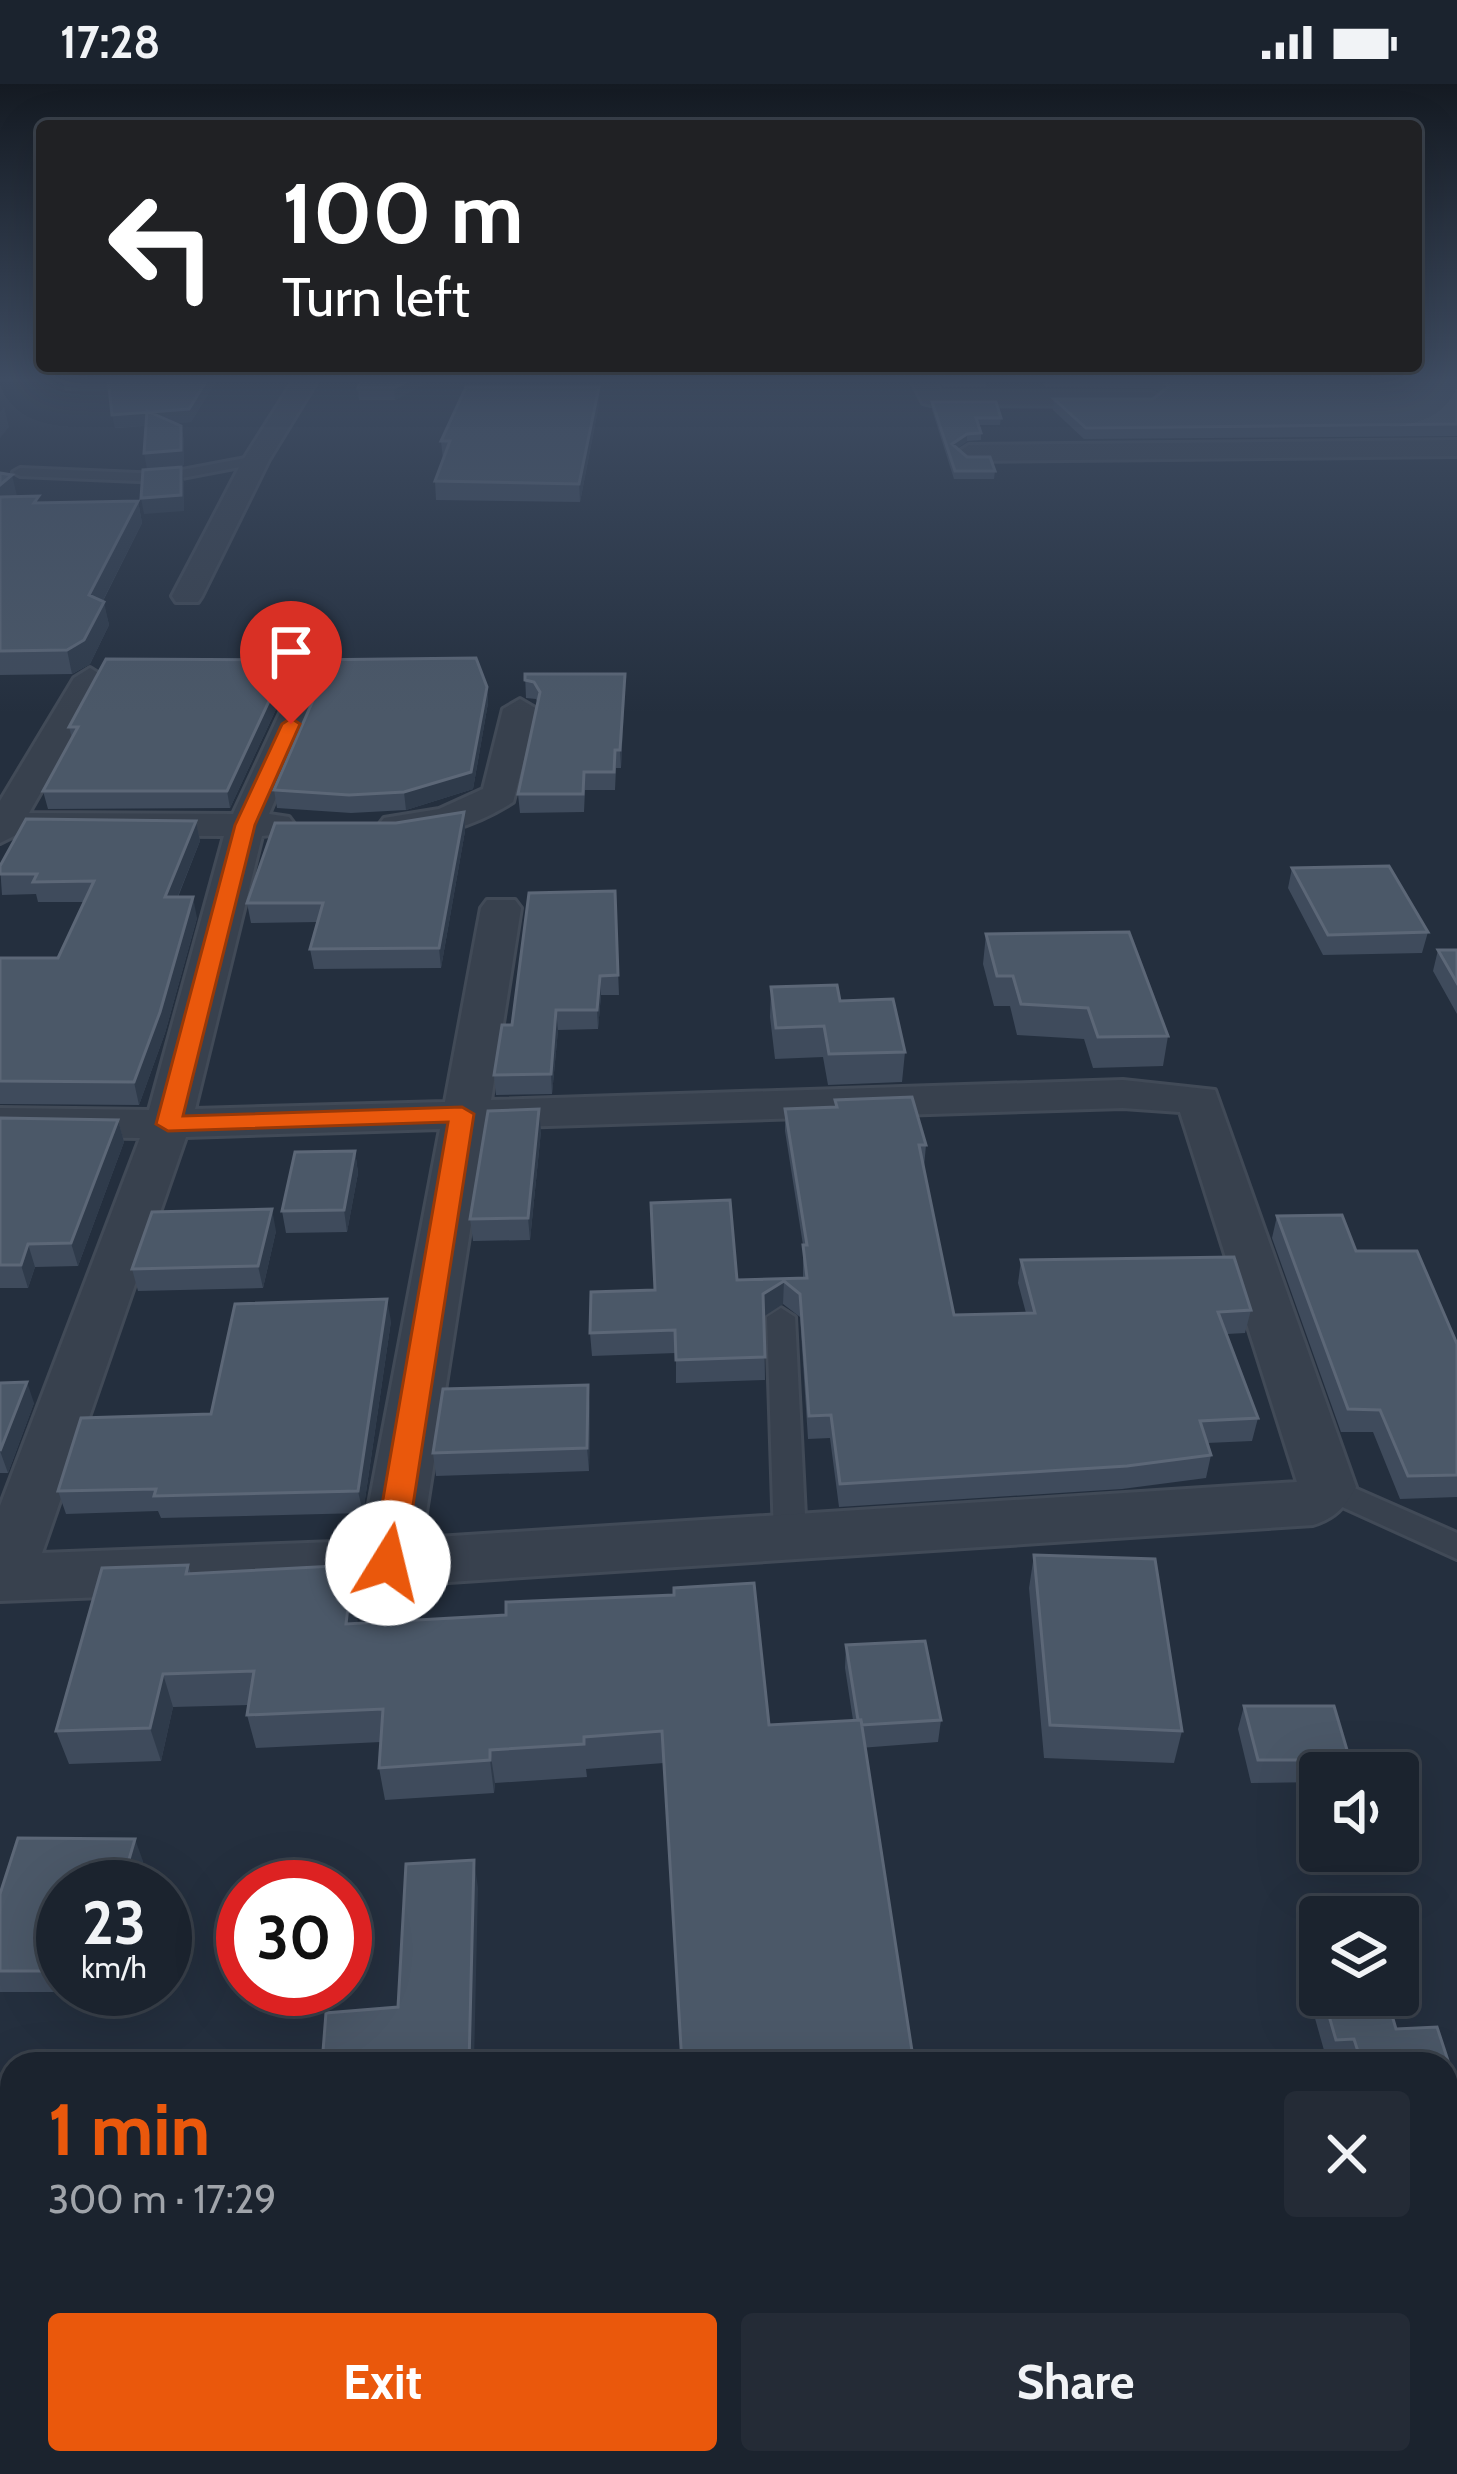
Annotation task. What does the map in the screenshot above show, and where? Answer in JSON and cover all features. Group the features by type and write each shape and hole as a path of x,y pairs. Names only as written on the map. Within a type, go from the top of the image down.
{"street":[{"path":"187,596 241,490"},
{"path":"2,828 91,678"},
{"path":"0,1122 168,1124 1123,1094 1199,1100 1327,1487 1313,1503 388,1563 2,1578 168,1124 245,825 306,690"},
{"path":"371,827 432,824 479,809 500,794 520,709"},
{"path":"2,828 308,826"},
{"path":"388,1563 501,908"}],"lane":[{"path":"782,1318 790,1536"},
{"path":"1327,1487 1457,1547"}],"building":[{"path":"142,490 181,490 181,495 141,498"},
{"path":"39,496 34,503 138,501 89,595 104,602 84,640 67,650 0,651 0,497"},
{"path":"476,658 487,687 471,772 404,792 349,795 274,790 324,675 306,660"},
{"path":"106,659 301,660 283,671 227,791 43,791 78,727 69,727"},
{"path":"525,674 625,674 614,772 584,772 583,794 518,794 540,692 534,682 525,680"},
{"path":"464,812 439,948 310,949 323,903 247,903 275,823 396,823"},
{"path":"26,819 196,821 165,897 193,897 134,1082 0,1081 0,958 58,958 94,881 33,882 37,874 0,874"},
{"path":"1389,866 1428,932 1328,935 1292,868"},
{"path":"615,891 618,975 600,976 597,1010 556,1010 551,1074 494,1075 502,1025 512,1025 529,893"},
{"path":"1129,932 1168,1036 1098,1037 1088,1008 1021,1004 1013,976 997,976 986,934"},
{"path":"1438,950 1457,950 1457,983"},
{"path":"837,985 840,1001 893,999 905,1052 829,1054 824,1026 776,1028 771,987"},
{"path":"912,1097 926,1145 919,1145 954,1315 1035,1313 1021,1260 1234,1257 1251,1310 1218,1312 1258,1418 1200,1421 1211,1455 1127,1466 840,1484 831,1415 809,1416 800,1294 784,1281 763,1294 765,1357 676,1360 675,1330 590,1333 591,1292 655,1290 651,1203 730,1200 737,1280 807,1278 803,1245 807,1245 785,1109 837,1107 835,1100"},
{"path":"539,1109 528,1218 470,1219 488,1111"},
{"path":"0,1118 118,1120 71,1243 28,1244 21,1265 0,1265"},
{"path":"355,1151 344,1210 282,1211 295,1152"},
{"path":"272,1209 258,1266 132,1269 152,1212"},
{"path":"1342,1215 1356,1251 1417,1251 1457,1344 1457,1475 1408,1476 1380,1410 1348,1409 1277,1216"},
{"path":"387,1299 358,1491 154,1496 156,1489 58,1491 81,1418 211,1414 235,1304"},
{"path":"27,1382 0,1451 0,1383"},
{"path":"588,1385 587,1448 433,1453 443,1389"},
{"path":"1034,1555 1155,1559 1182,1731 1050,1725"},
{"path":"188,1565 186,1574 353,1565 346,1624 506,1615 506,1602 674,1595 674,1588 754,1583 769,1725 861,1720 912,2052 681,2052 662,1731 584,1737 584,1744 490,1750 490,1760 379,1768 383,1709 247,1715 254,1671 163,1674 150,1728 56,1731 102,1568"},
{"path":"925,1641 941,1720 862,1725 846,1645"},
{"path":"1244,1706 1334,1706 1348,1752 1299,1752 1299,1760 1258,1760"},
{"path":"18,1838 135,1839 129,1860 36,1860 36,1971 0,1971 0,1894"},
{"path":"474,1860 469,2052 323,2052 326,2016 372,2016 372,2009 398,2007 406,1864"},
{"path":"1329,2016 1392,2016 1396,2029 1437,2027 1445,2052 1358,2052 1354,2039 1336,2040"}],"route":[{"path":"291,724 245,825 168,1124 462,1114 388,1563"}]}
